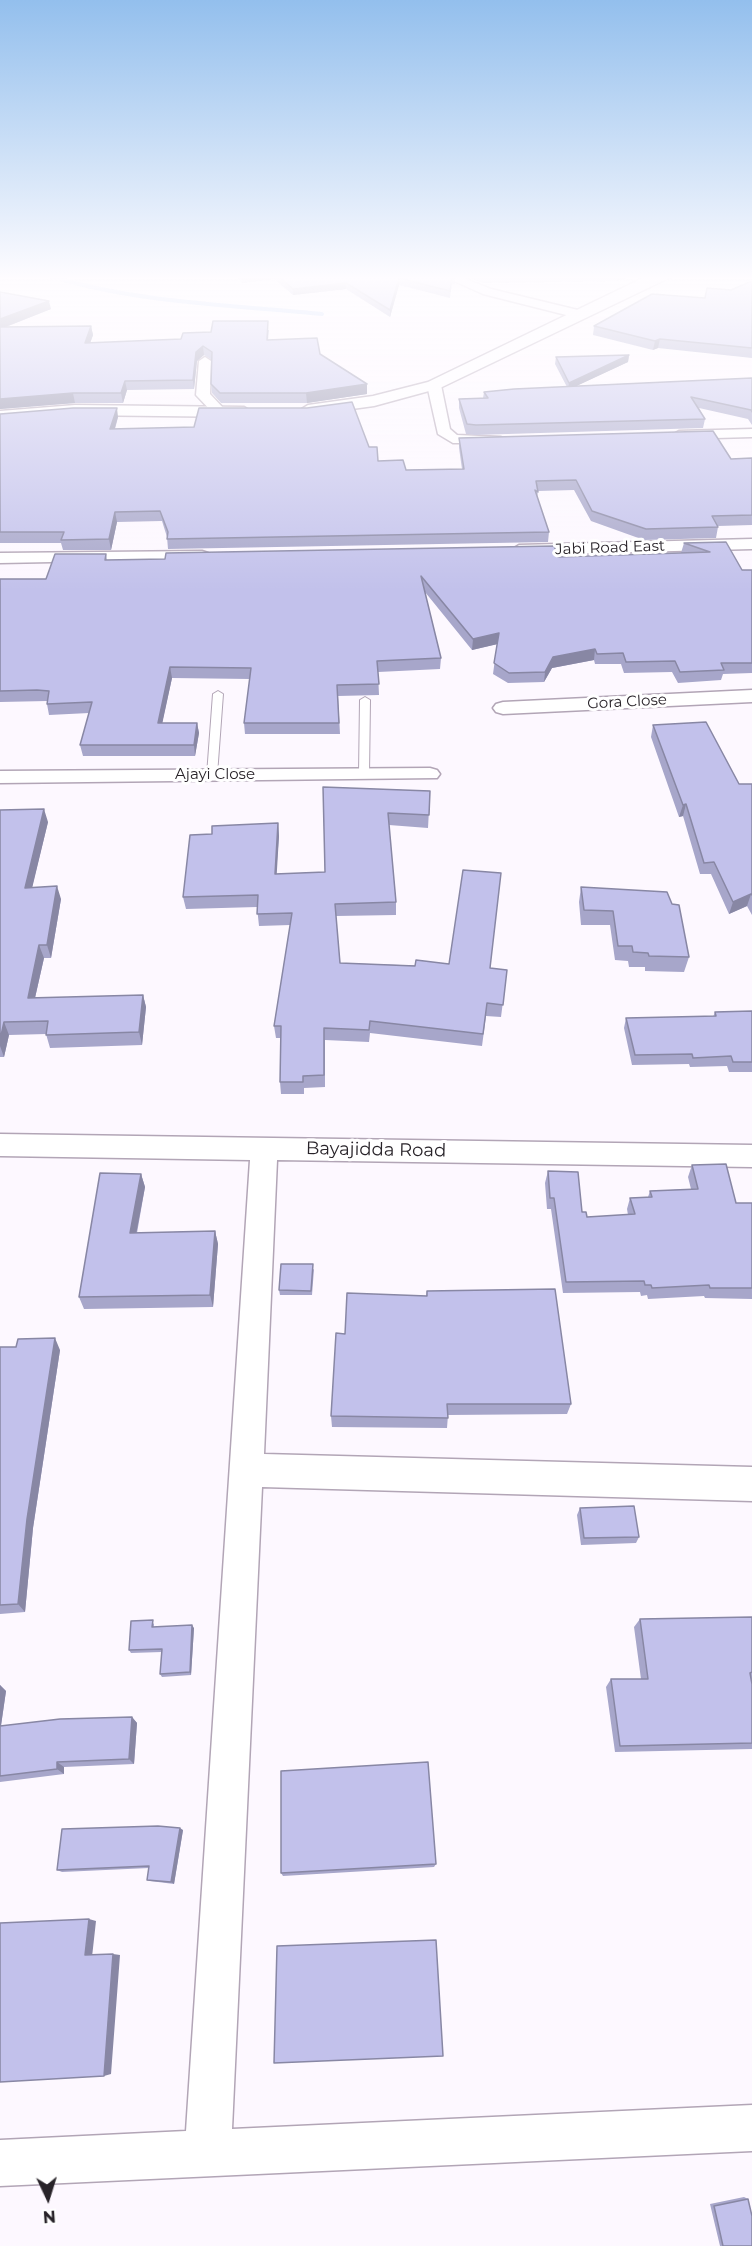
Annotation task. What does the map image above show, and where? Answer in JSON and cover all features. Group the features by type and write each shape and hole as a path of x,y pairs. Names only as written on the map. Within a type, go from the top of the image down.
{"street":[{"path":"204,381 203,395 219,411"},
{"path":"295,411 374,401 442,381"},
{"path":"434,385 443,431 453,439 510,440"},
{"path":"0,416 75,410 259,412"},
{"path":"660,436 752,433"},
{"name":"Jabi Road East","path":"501,551 752,544"},
{"path":"0,558 214,556"},
{"name":"Gora Close","path":"503,708 752,696"},
{"name":"Ajayi Close","path":"0,777 430,774"},
{"name":"Bayajidda Road","path":"0,1144 752,1156"},
{"path":"208,2154 264,1148"},
{"path":"246,1470 752,1484"},
{"path":"0,2163 752,2128"}],"lane":[{"path":"212,776 218,694"},
{"path":"364,774 365,700"}],"building":[{"path":"0,381 138,381 125,381 121,393 73,393 0,399"},
{"path":"211,381 362,381 367,384 306,393 220,393 211,384"},
{"path":"691,381 752,381 752,412 691,397 705,419 467,424 459,399 488,398 484,392"},
{"path":"352,402 369,447 377,447 378,461 403,460 406,470 464,469 459,438 713,431 731,459 752,458 752,515 712,516 718,527 646,529 592,511 576,480 536,481 538,492 535,490 549,532 167,539 168,532 160,511 115,512 109,539 61,540 64,532 0,532 0,414 73,408 117,408 110,429 194,427 199,408 307,408"},
{"path":"726,542 742,570 752,570 752,663 721,663 724,670 680,672 675,661 626,662 623,653 597,654 595,649 553,657 545,672 509,673 494,663 499,633 473,639 421,576 441,658 377,661 379,684 337,685 339,723 244,723 251,668 170,667 158,723 197,723 194,745 80,745 92,702 47,704 49,691 0,691 0,579 46,579 55,554 106,554 105,560 165,559 166,553 554,546 558,557 710,552 684,543"},
{"path":"706,722 739,784 752,784 752,895 733,902 714,862 704,863 686,804 683,805 653,725"},
{"path":"323,787 430,791 429,815 388,813 396,902 335,904 340,963 415,966 416,960 449,964 463,870 501,873 490,968 507,970 503,1005 487,1003 483,1034 370,1021 369,1030 324,1028 324,1075 303,1076 303,1082 280,1082 281,1026 274,1026 292,913 257,914 258,895 183,897 190,835 212,834 212,826 278,823 275,874 325,872"},
{"path":"44,809 25,888 57,886 47,945 39,945 28,998 143,995 139,1032 46,1035 48,1021 4,1022 0,1040 0,810"},
{"path":"581,887 667,892 672,904 679,905 689,957 649,956 648,953 633,952 632,946 618,946 613,911 584,910"},
{"path":"752,1011 752,1062 733,1062 731,1056 693,1058 692,1054 635,1055 626,1018 716,1016 715,1012"},
{"path":"726,1164 736,1203 752,1203 752,1288 710,1288 709,1285 652,1288 651,1285 645,1285 644,1281 566,1282 554,1198 550,1198 548,1171 578,1172 582,1212 586,1212 587,1217 635,1214 630,1198 652,1197 650,1191 698,1189 692,1165"},
{"path":"100,1173 141,1174 130,1233 215,1231 210,1295 79,1297"},
{"path":"281,1264 313,1264 311,1291 279,1290"},
{"path":"555,1289 571,1404 447,1404 448,1418 331,1416 336,1333 345,1334 347,1293 427,1296 427,1291"},
{"path":"55,1338 27,1519 18,1604 0,1605 0,1347 16,1347 18,1339"},
{"path":"634,1506 639,1537 584,1538 580,1508"},
{"path":"752,1617 752,1672 750,1673 752,1743 620,1746 611,1679 648,1679 640,1619"},
{"path":"153,1620 152,1627 192,1625 190,1672 160,1674 162,1649 129,1650 131,1621"},
{"path":"132,1717 129,1759 57,1762 57,1769 0,1776 0,1726 60,1719"},
{"path":"428,1762 436,1864 281,1873 281,1771"},
{"path":"158,1826 180,1828 171,1882 147,1880 149,1866 57,1870 62,1829"},
{"path":"89,1919 85,1955 113,1954 104,2076 0,2082 0,1923"},
{"path":"436,1940 443,2056 274,2063 277,1946"},
{"path":"748,2199 752,2216 752,2246 723,2246 714,2206"}]}
